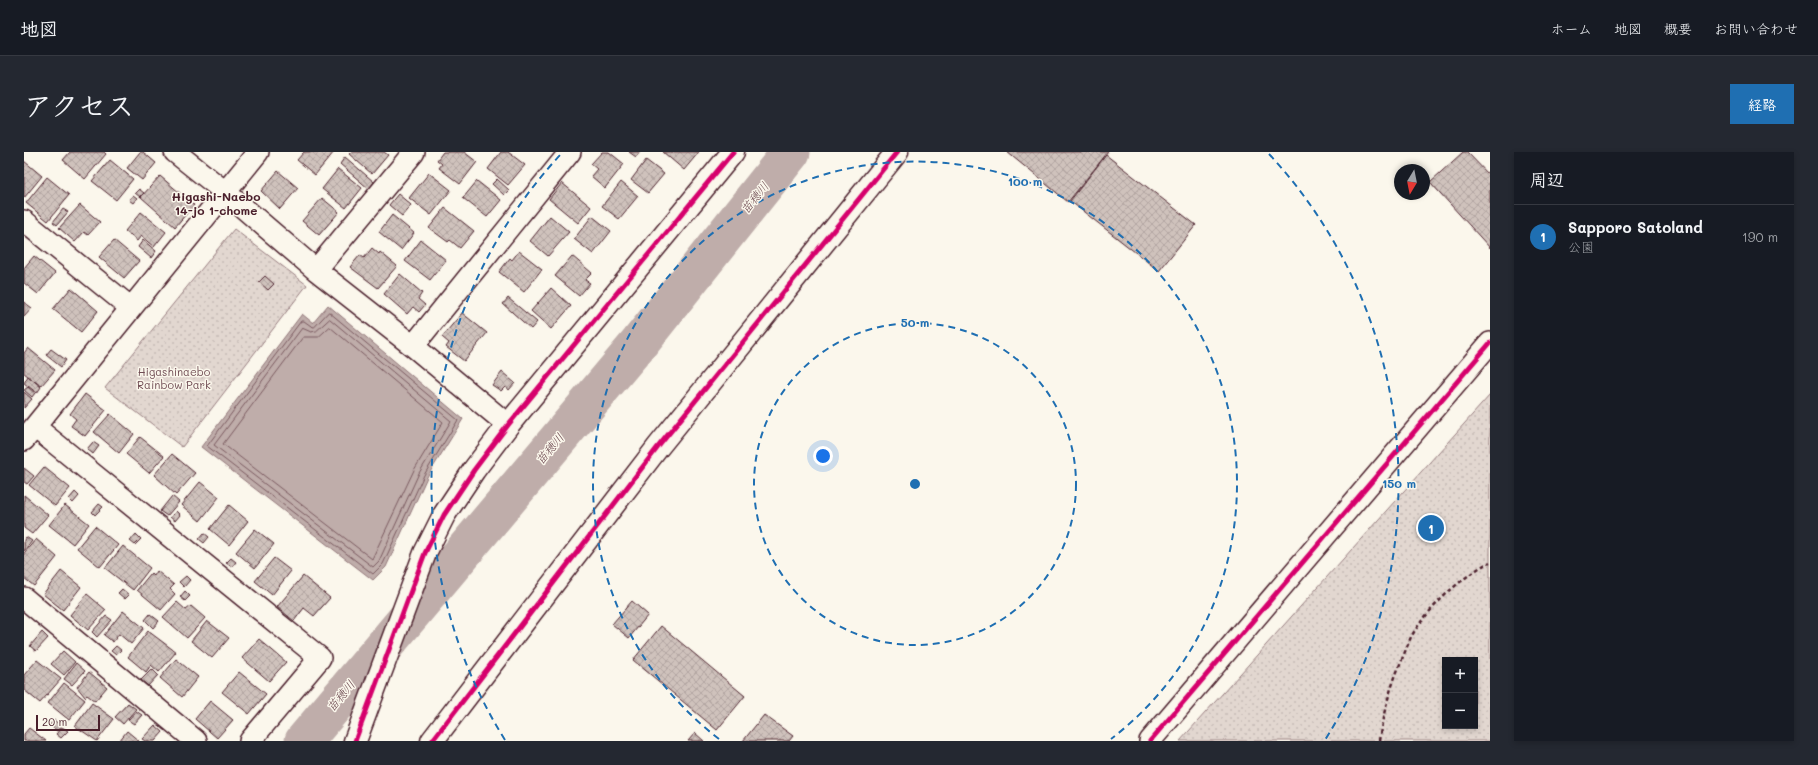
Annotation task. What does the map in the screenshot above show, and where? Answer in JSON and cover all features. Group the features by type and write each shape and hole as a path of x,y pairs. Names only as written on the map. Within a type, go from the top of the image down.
{"street":[{"path":"175,152 225,192 316,270 413,346 508,425"},
{"path":"250,741 320,658 29,433 258,152"},
{"path":"316,270 414,152"},
{"path":"413,346 570,152"},
{"path":"355,741 425,553 444,515 474,470 508,425 732,152"},
{"path":"432,741 658,447 897,152"},
{"path":"26,226 131,308"},
{"path":"1150,741 1490,343"},
{"path":"24,598 196,741"}],"path":[{"path":"1379,741 1383,715 1391,686 1412,636 1439,600 1476,569 1490,562"}],"green space":[{"name":"Higashinaebo Rainbow Park","path":"234,229 307,285 182,447 105,388"},
{"path":"1490,395 1490,741 1180,741"}],"water":[{"path":"328,305 463,419 427,477 386,567 373,580 201,447 302,314 313,323"}],"building":[{"path":"70,152 104,152 106,154 85,179 63,160"},
{"path":"140,152 143,152 156,163 142,180 127,168"},
{"path":"304,152 334,152 315,175 297,160"},
{"path":"351,152 384,152 388,155 372,174 349,154"},
{"path":"443,152 464,152 477,162 460,184 439,168 442,164 437,160"},
{"path":"501,152 508,152 525,165 508,185 488,169"},
{"path":"602,152 609,152 624,164 605,188 591,176 597,169 591,164"},
{"path":"629,152 640,152 636,157"},
{"path":"663,152 699,152 684,170"},
{"path":"1007,152 1108,152 1068,202"},
{"path":"1463,152 1467,152 1490,176 1490,248 1430,182"},
{"path":"1106,155 1196,225 1159,271 1070,201"},
{"path":"345,157 374,182 369,189 340,164"},
{"path":"110,160 133,179 116,200 92,181"},
{"path":"646,160 664,174 648,193 631,180"},
{"path":"24,161 42,176 24,198"},
{"path":"338,169 362,188 346,208 322,189"},
{"path":"278,171 298,188 280,209 261,191"},
{"path":"429,173 451,190 431,215 409,198"},
{"path":"160,176 194,205 175,227 141,197"},
{"path":"47,177 69,195 48,221 26,203"},
{"path":"497,179 509,190 504,195 492,184"},
{"path":"477,181 501,200 487,217 463,198"},
{"path":"621,182 638,196 619,219 602,206"},
{"path":"562,183 591,207 578,223 549,199"},
{"path":"139,189 144,193 140,197 135,193"},
{"path":"398,194 411,205 402,216 389,205"},
{"path":"133,195 137,198 133,203 129,200"},
{"path":"322,198 339,212 319,235 302,221"},
{"path":"80,205 100,222 88,235 84,232 75,242 59,228"},
{"path":"445,208 474,231 460,248 450,240 448,242 429,228"},
{"path":"63,209 68,212 57,225 53,222"},
{"path":"141,212 166,232 154,247 141,236 137,241 125,231"},
{"path":"392,215 414,233 401,250 379,232"},
{"path":"550,216 569,232 548,256 530,241"},
{"path":"592,216 611,231 593,254 574,239"},
{"path":"114,240 139,261 124,278 99,257"},
{"path":"143,240 156,251 151,258 138,247"},
{"path":"421,240 446,260 430,280 405,261"},
{"path":"372,248 379,254 380,252 397,266 378,288 350,267 360,255 364,258"},
{"path":"519,251 542,269 524,292 499,272 510,258 512,260"},
{"path":"34,256 55,273 38,294 24,283 24,268"},
{"path":"572,256 592,273 585,280 590,283 579,296 555,276"},
{"path":"400,274 422,293 418,299 425,305 419,312 413,307 407,314 384,294"},
{"path":"265,276 274,284 268,290 259,282"},
{"path":"71,288 98,311 81,332 53,309"},
{"path":"551,288 571,306 551,329 531,311"},
{"path":"508,298 537,322 531,329 503,304"},
{"path":"24,302 32,308 24,317"},
{"path":"462,313 487,333 464,361 446,347 449,343 442,337"},
{"path":"28,348 55,370 41,386 24,373 24,353"},
{"path":"51,349 66,360 61,367 46,355"},
{"path":"502,372 515,383 509,390 505,387 501,391 492,385"},
{"path":"28,376 41,387 37,393 24,383"},
{"path":"28,387 35,393 32,397 24,390"},
{"path":"24,392 32,399 24,408"},
{"path":"85,394 106,410 85,436 71,426 76,419 70,414"},
{"path":"110,414 134,434 119,453 94,432"},
{"path":"140,437 164,456 149,473 126,454"},
{"path":"93,442 99,446 93,454 87,449"},
{"path":"172,454 195,473 176,495 154,475"},
{"path":"44,467 70,488 55,506 29,485"},
{"path":"24,468 34,476 27,484 24,482"},
{"path":"200,482 219,497 200,521 181,505"},
{"path":"75,492 79,496 73,503 69,499"},
{"path":"24,495 48,515 32,534 24,528"},
{"path":"172,496 179,502 167,516 160,511"},
{"path":"99,504 103,507 95,515 92,512"},
{"path":"65,505 89,524 73,544 49,525"},
{"path":"229,505 248,521 229,545 210,529"},
{"path":"176,511 180,515 175,521 170,517"},
{"path":"95,526 118,545 100,567 77,548"},
{"path":"255,529 274,544 255,568 236,552"},
{"path":"204,533 209,537 204,543 199,539"},
{"path":"136,534 141,539 135,545 130,541"},
{"path":"26,537 32,541 24,551 24,540"},
{"path":"36,539 57,557 34,586 24,578 24,553"},
{"path":"123,546 150,568 133,590 105,568"},
{"path":"231,558 236,562 232,567 226,563"},
{"path":"274,558 291,571 272,595 255,581"},
{"path":"61,571 81,587 63,610 43,594"},
{"path":"157,571 174,585 170,589 175,594 161,610 137,590 151,573 154,576"},
{"path":"186,576 190,580 184,587 179,582"},
{"path":"303,576 330,598 314,616 304,608 294,621 277,607"},
{"path":"122,589 129,595 125,599 118,593"},
{"path":"185,591 190,596 185,601 180,597"},
{"path":"87,594 106,610 88,630 70,615"},
{"path":"632,601 648,615 629,638 612,624"},
{"path":"177,602 186,610 191,606 205,618 187,638 163,617"},
{"path":"123,611 144,628 131,644 119,634 113,642 104,635"},
{"path":"150,614 159,621 153,628 145,620"},
{"path":"106,616 112,620 97,637 92,632"},
{"path":"207,621 229,638 212,658 191,641"},
{"path":"661,626 745,696 717,730 633,660"},
{"path":"148,631 176,652 159,672 151,665 146,672 128,657"},
{"path":"42,632 48,638 36,651 30,646"},
{"path":"259,639 286,662 269,681 242,658"},
{"path":"116,646 121,650 116,655 111,651"},
{"path":"63,651 75,662 64,675 51,664"},
{"path":"176,659 198,677 182,697 160,678"},
{"path":"37,660 61,679 40,703 24,690 24,675"},
{"path":"76,663 85,671 72,685 64,679"},
{"path":"152,669 158,675 148,686 141,680"},
{"path":"89,672 107,687 95,701 87,695 85,697 77,687"},
{"path":"239,672 266,694 249,714 222,692"},
{"path":"64,683 85,700 69,720 48,703"},
{"path":"210,701 233,720 217,738 195,719"},
{"path":"92,703 114,719 97,741 75,726"},
{"path":"128,703 136,709 123,724 115,717"},
{"path":"136,711 142,715 134,724 128,720"},
{"path":"764,715 793,736 789,741 743,741"},
{"path":"54,720 61,726 57,731 50,725"},
{"path":"155,725 163,732 155,741 145,741 142,739"},
{"path":"62,727 68,731 61,738 56,734"},
{"path":"29,728 46,741 24,741 24,734"},
{"path":"127,731 139,741 119,741"},
{"path":"695,733 704,741 688,741"}],"waterway":[{"name":"苗穂川","path":"304,741 640,342 791,152"}],"cycle path":[{"path":"355,741 425,553 444,515 474,470 508,425 733,152"},
{"path":"432,741 658,447 897,152"},
{"path":"1150,741 1490,343"}],"place":[{"name":"Sapporo Satoland","path":"1431,528"}],"district":[{"name":"Higashi-Naebo 14-jo 1-chome","path":"216,204"}]}
